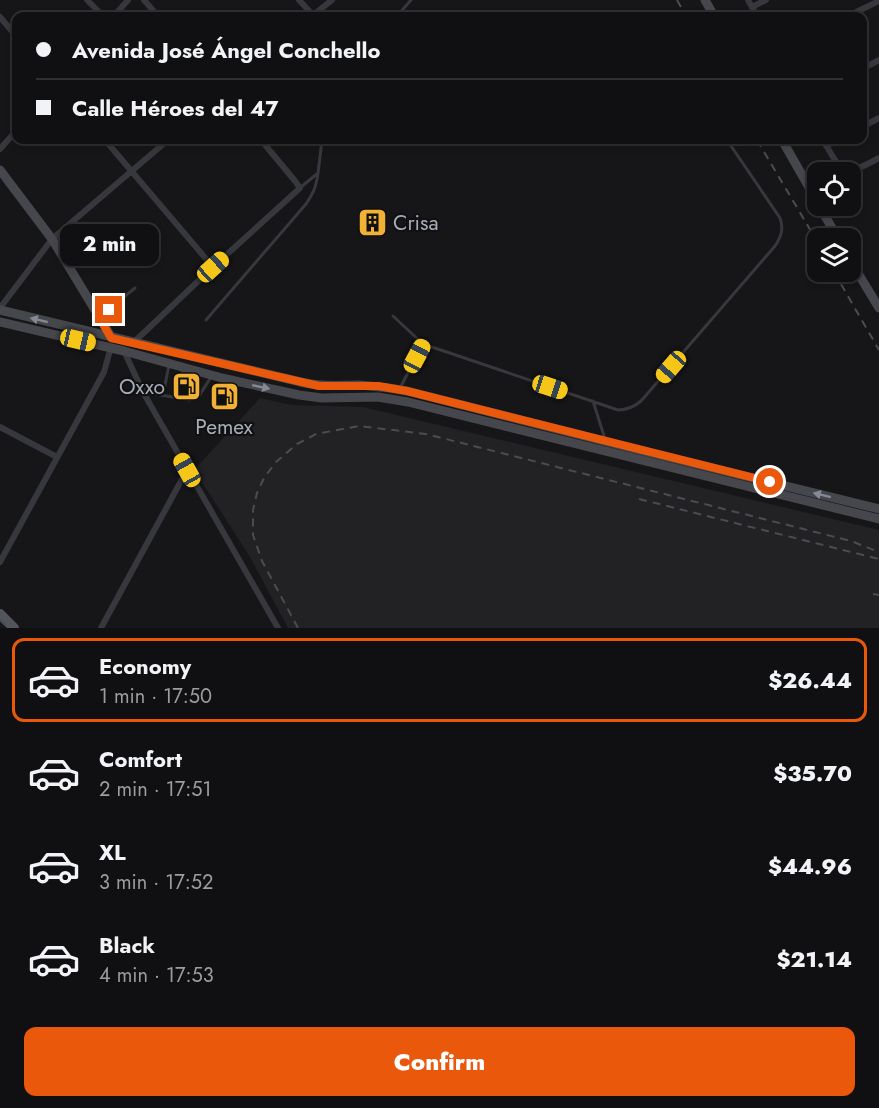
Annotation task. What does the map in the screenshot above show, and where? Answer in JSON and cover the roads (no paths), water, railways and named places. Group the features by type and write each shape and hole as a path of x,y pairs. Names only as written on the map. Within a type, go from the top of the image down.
{"main road":[{"path":"784,144 807,184"},
{"path":"0,170 52,239 111,338 124,351"},
{"path":"861,278 879,308"},
{"path":"0,309 111,338 319,386 356,385 399,389 879,509"},
{"path":"0,322 308,397 378,397 397,400 879,519"},
{"path":"0,614 14,628"}],"street":[{"path":"87,0 99,12"},
{"path":"118,12 128,0"},
{"path":"144,0 154,12"},
{"path":"299,0 310,12"},
{"path":"318,12 332,0"},
{"path":"748,0 755,12"},
{"path":"752,7 766,0"},
{"path":"856,12 879,1"},
{"path":"0,17 12,31"},
{"path":"0,149 12,136"},
{"path":"108,144 213,267"},
{"path":"0,309 52,239 163,144"},
{"path":"264,144 300,188 124,351 143,392 278,628"},
{"path":"826,144 838,165 844,170 858,170 879,158"},
{"path":"0,562 104,372 111,348 111,338"},
{"path":"0,427 57,458"},
{"path":"101,628 187,470"}],"lane":[{"path":"400,12 411,0"},
{"path":"206,320 314,192 322,144"},
{"path":"393,316 423,345 618,410 634,407 778,241 782,233 780,218 730,144"},
{"path":"300,188 318,173"},
{"path":"99,317 135,288"},
{"path":"399,389 423,345"},
{"path":"162,395 169,363"},
{"path":"182,367 184,382"},
{"path":"143,392 190,400 199,396 212,375"},
{"path":"185,392 185,399"},
{"path":"592,401 605,441"}],"railway":[{"path":"677,0 684,12"},
{"path":"759,144 809,228"},
{"path":"840,282 879,350"},
{"path":"298,628 262,561 253,535 253,510 257,493 264,478 276,462 297,444 316,434 359,426 426,434 851,541 879,552"},
{"path":"639,499 879,559"},
{"path":"873,594 879,595"},
{"path":"0,620 8,628"}],"place":[{"name":"Crisa","path":"372,223"},
{"name":"Oxxo","path":"186,387"},
{"name":"Pemex","path":"224,396"}]}
